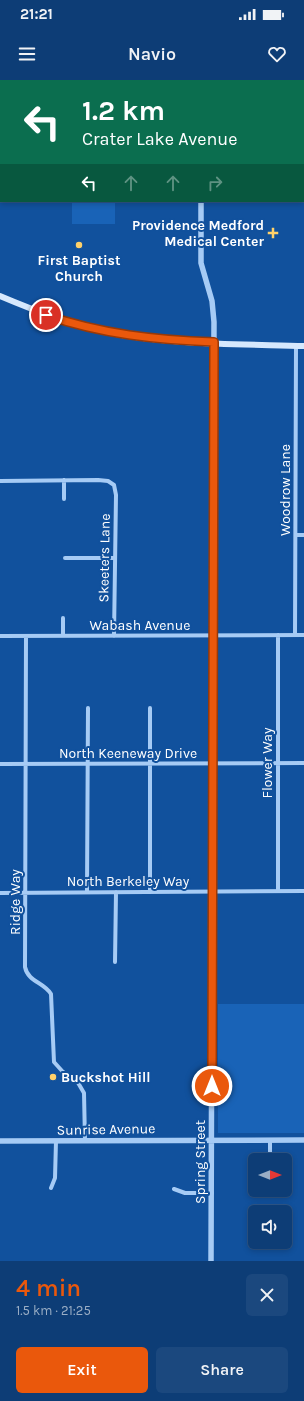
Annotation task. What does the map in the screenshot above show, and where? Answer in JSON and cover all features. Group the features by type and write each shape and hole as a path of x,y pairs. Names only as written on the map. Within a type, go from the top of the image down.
{"main road":[{"path":"0,296 46,315 100,330 151,339 304,346"}],"street":[{"name":"Spring Street","path":"201,202 201,263 213,308 214,342 211,892 211,1261"},
{"name":"Woodrow Lane","path":"295,635 296,346"},
{"path":"0,480 64,480 64,499"},
{"name":"Skeeters Lane","path":"64,480 98,480 111,482 116,495 114,636"},
{"path":"296,535 304,535"},
{"path":"65,558 115,558"},
{"path":"63,618 63,636"},
{"name":"Flower Way","path":"278,635 278,891"},
{"name":"Wabash Avenue","path":"0,636 304,635"},
{"name":"Ridge Way","path":"26,636 26,972 32,979 47,988 51,994 54,1062 59,1069 77,1081 84,1093 85,1141"},
{"path":"87,892 88,708"},
{"path":"150,708 150,892"},
{"name":"North Keeneway Drive","path":"0,764 304,763"},
{"name":"North Berkeley Way","path":"0,893 304,891"},
{"path":"116,892 116,962"},
{"path":"270,1140 270,1153"},
{"name":"Sunrise Avenue","path":"0,1141 304,1140"},
{"path":"51,1188 55,1178 56,1142"},
{"path":"174,1189 185,1193 212,1193"}],"shaded area":[{"path":"72,202 115,202 115,224 72,224"},
{"path":"218,1004 304,1004 304,1133 218,1133"}],"place":[{"name":"Providence Medford Medical Center","path":"273,233"},
{"name":"First Baptist Church","path":"79,245"},
{"name":"Buckshot Hill","path":"53,1077"}],"route":[{"path":"46,315 88,328 139,338 214,342 211,938 212,1086"}]}
